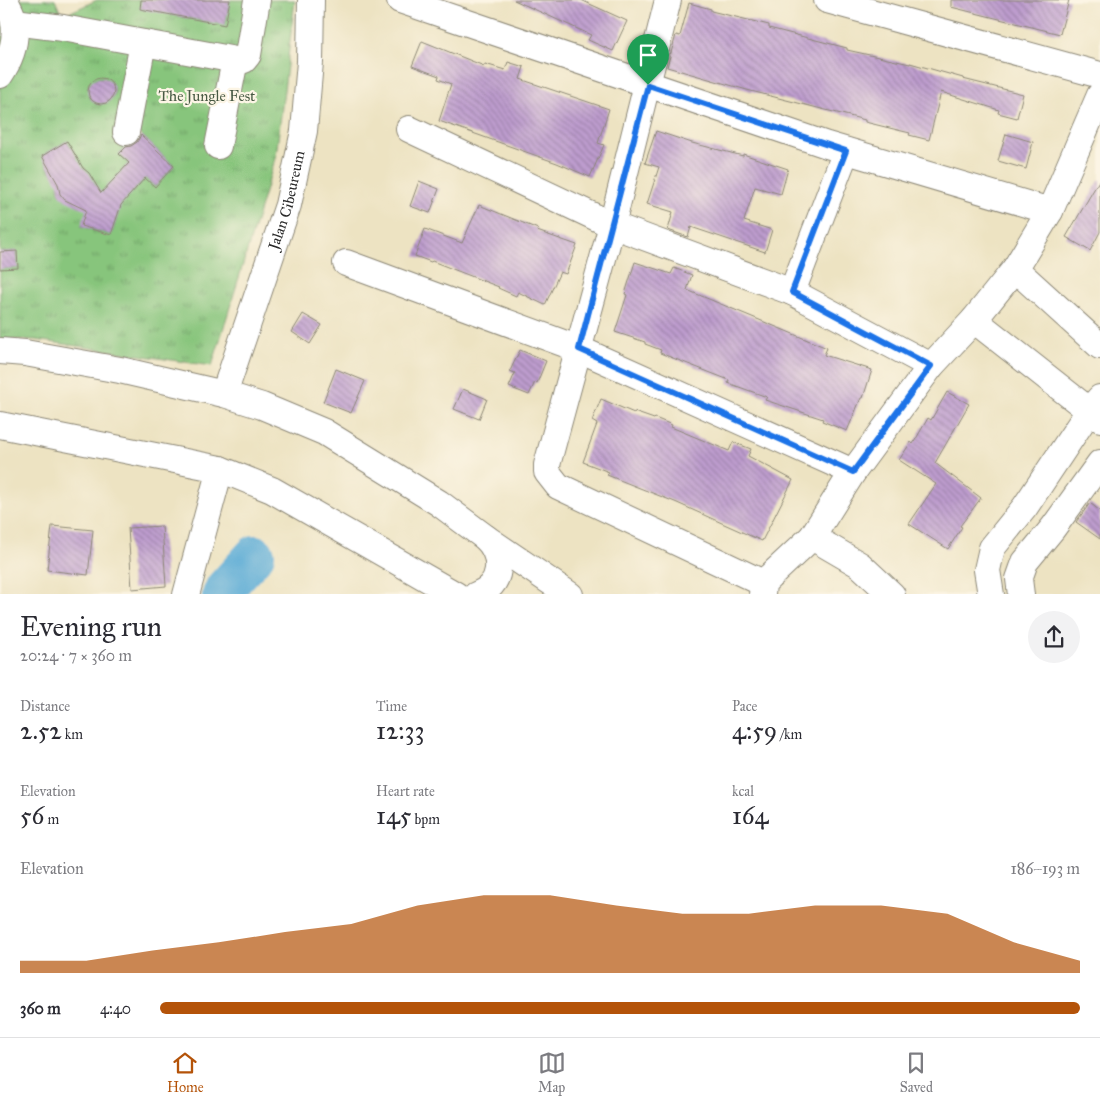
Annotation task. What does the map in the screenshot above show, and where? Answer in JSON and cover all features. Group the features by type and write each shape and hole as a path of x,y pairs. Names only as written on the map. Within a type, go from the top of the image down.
{"street":[{"path":"0,75 13,52 10,11 63,28 235,60 244,60 248,55 257,0"},
{"name":"Jalan Cibeureum","path":"224,394 288,204 304,131 310,62 311,0"},
{"path":"400,0 846,151 1050,212"},
{"path":"668,0 612,225 547,465 548,472 558,486 763,589 812,537 853,472 931,366 974,320 1015,269 1050,212 1100,94"},
{"path":"827,0 1100,76"},
{"path":"126,132 143,43"},
{"path":"218,146 235,60"},
{"path":"409,129 612,225 792,292 931,366"},
{"path":"792,292 846,151"},
{"path":"346,263 579,349 853,472"},
{"path":"1015,269 1100,346"},
{"path":"974,320 1096,409 1025,507 992,548 987,570 991,594"},
{"path":"0,351 25,353 120,370 224,394 262,406 324,432 439,503 486,538 570,594"},
{"path":"0,425 220,469 272,490 456,594"},
{"path":"1022,594 1019,579 1025,562 1053,528 1100,463"},
{"path":"186,594 220,469"},
{"path":"812,537 860,565 892,594"},
{"path":"484,588 498,570 498,556 493,545 486,538"},
{"path":"484,588 531,574 544,576"}],"green space":[{"name":"The Jungle Fest","path":"0,0 55,0 62,16 97,0 174,0 171,15 225,25 230,0 295,0 276,156 212,366 36,340 0,339 0,269 18,268 17,251 0,252","holes":["103,77 109,80 115,90 108,102 97,103 89,97 88,86 96,79","139,133 174,166 155,187 145,178 132,193 116,177 129,163 119,154","67,141 77,157 51,172 42,156","84,168 91,176 94,187 60,194 58,187 59,179","101,202 120,208 111,235 81,226"]}],"building":[{"path":"141,0 230,0 225,25 140,9"},
{"path":"514,0 581,0 627,21 613,51 588,40 591,35"},
{"path":"951,0 1069,0 1060,34 951,7"},
{"path":"689,3 711,9 711,11 769,25 769,28 847,48 847,50 910,63 1023,94 1017,118 998,113 999,110 941,92 929,140 909,135 910,133 865,122 865,120 747,90 667,67 676,35 680,36"},
{"path":"422,41 484,66 485,64 505,70 508,62 524,67 520,79 609,109 598,143 604,145 590,177 557,163 439,121 451,84 438,79 439,76 412,66"},
{"path":"101,78 110,82 114,91 110,100 101,104 92,100 88,91 92,82"},
{"path":"656,131 692,143 743,156 743,154 788,169 781,194 755,187 744,221 772,230 765,252 691,227 688,237 668,230 673,212 647,204 659,167 645,163"},
{"path":"1006,134 1033,142 1026,169 998,161"},
{"path":"141,135 174,166 155,187 145,178 121,205 111,235 81,226 86,210 65,200 60,194 58,184 42,156 67,141 101,193 129,163 119,154 126,147 137,142"},
{"path":"1100,179 1100,232 1090,251 1066,237"},
{"path":"419,181 439,189 430,213 410,206"},
{"path":"479,205 538,229 537,231 577,245 566,274 560,272 545,305 518,292 516,296 499,287 415,256 425,229 462,243"},
{"path":"17,251 18,268 0,269 0,252"},
{"path":"635,262 671,274 674,268 692,275 687,290 827,348 824,355 872,370 863,398 861,398 847,431 822,421 823,419 765,400 767,397 728,383 729,380 660,353 661,350 645,344 645,342 615,332"},
{"path":"303,314 322,325 310,344 292,332"},
{"path":"520,350 546,361 537,383 535,382 529,395 509,387 515,373 510,371"},
{"path":"336,369 365,381 351,413 323,402"},
{"path":"463,389 487,399 479,419 454,409"},
{"path":"947,392 969,404 935,463 981,498 960,526 962,527 948,549 909,524 936,484 899,460 911,442 913,444 928,418 931,420"},
{"path":"601,399 634,413 655,418 672,425 671,427 729,451 733,442 751,449 748,456 793,480 762,541 675,502 607,475 609,472 583,462 597,424 592,421"},
{"path":"1090,503 1100,511 1100,539 1076,522"},
{"path":"52,526 93,530 88,575 47,570"},
{"path":"162,526 166,586 132,589 128,528"}],"waterway":[{"path":"222,594 225,588 255,555"}],"route":[{"path":"648,85 846,151 792,292 931,366 853,472 579,349 648,85"}]}
